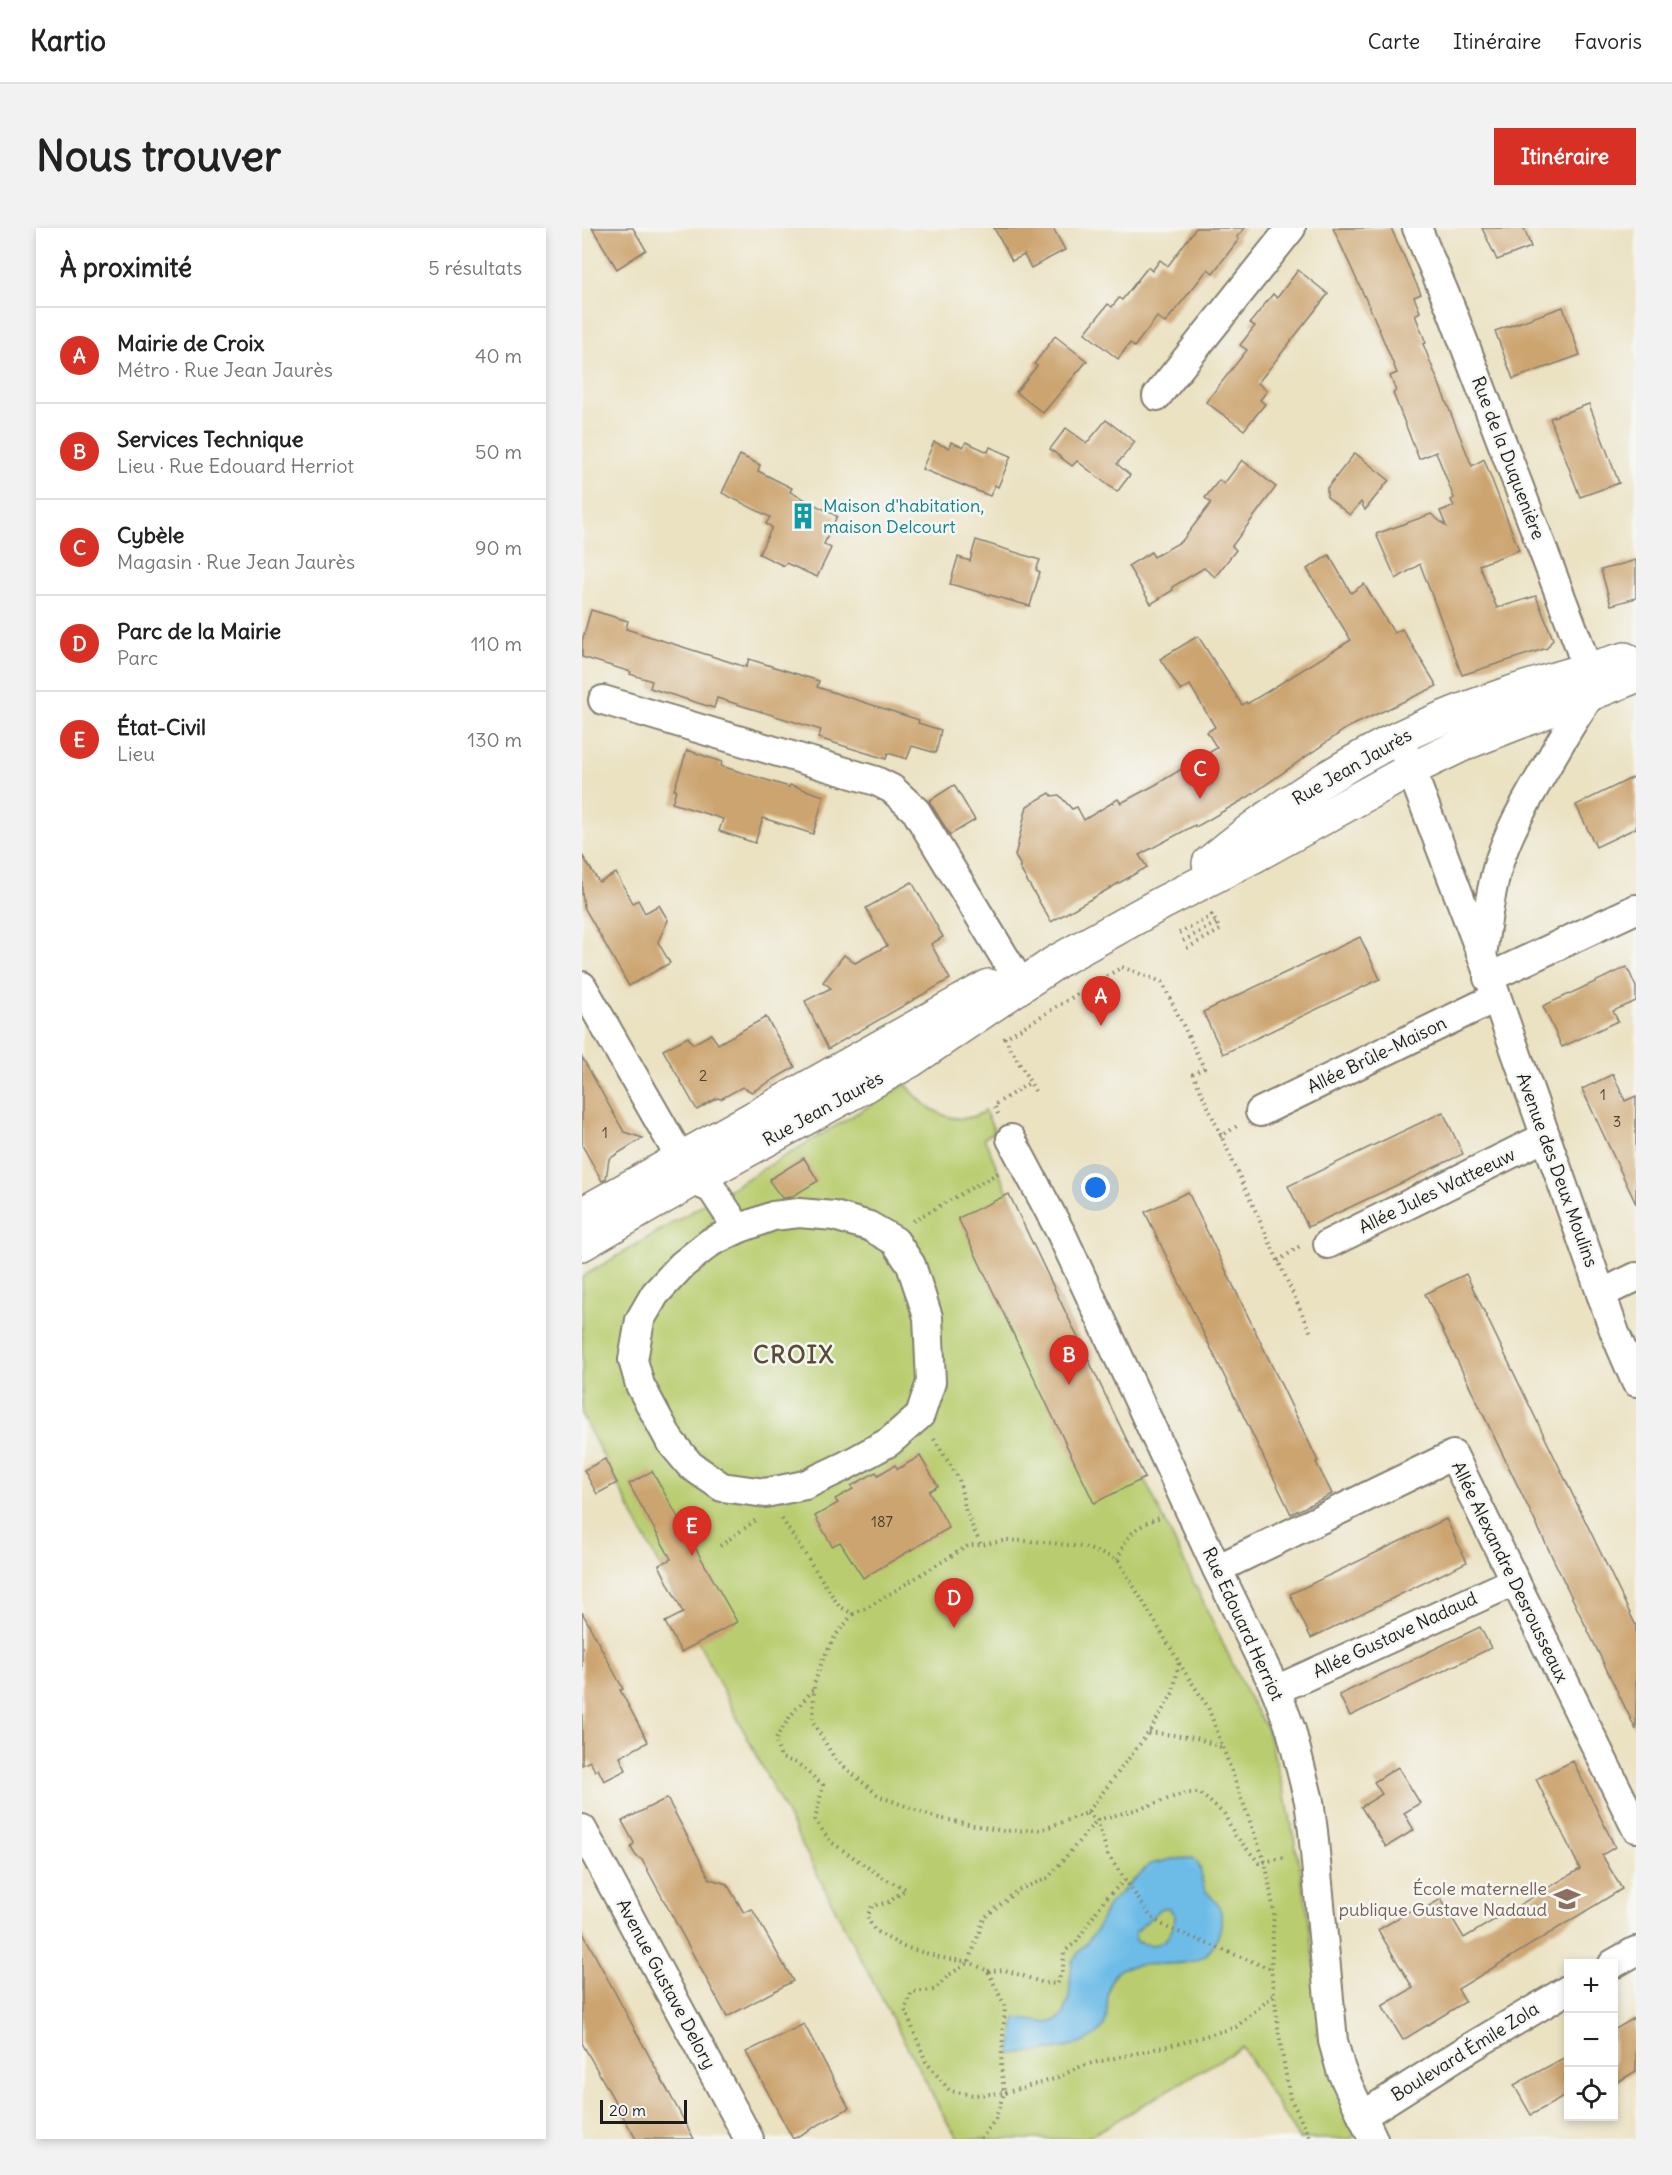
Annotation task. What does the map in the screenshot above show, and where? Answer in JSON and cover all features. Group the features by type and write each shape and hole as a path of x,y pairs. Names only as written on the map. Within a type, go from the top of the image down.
{"main road":[{"name":"Rue Jean Jaurès","path":"583,1232 978,992 1019,981 1410,770 1504,727 1636,656"},
{"name":"Rue Jean Jaurès","path":"1162,903 1268,817 1330,777 1399,738 1485,702 1591,680 1636,676"}],"street":[{"path":"1157,396 1292,228"},
{"name":"Rue de la Duquenière","path":"1417,228 1460,331 1591,680"},
{"name":"Avenue des Deux Moulins","path":"1488,977 1491,893 1505,845 1516,820 1580,710 1591,680"},
{"path":"603,700 876,782 892,789 916,811 1019,981"},
{"name":"Avenue des Deux Moulins","path":"1399,738 1488,977 1601,1293 1636,1382"},
{"name":"Allée Brûle-Maison","path":"1260,1112 1488,977 1636,909"},
{"path":"582,986 687,1169 712,1189 738,1229"},
{"name":"Allée Jules Watteeuw","path":"1329,1244 1545,1137"},
{"name":"Rue Edouard Herriot","path":"1011,1139 1062,1235 1189,1506 1216,1569 1276,1690 1291,1730 1308,1801 1315,1852 1333,2041 1341,2070 1368,2127"},
{"path":"799,1213 834,1216 869,1226 895,1241 911,1265 928,1317 931,1382 920,1415 889,1442 845,1466 805,1485 765,1493 722,1487 690,1465 670,1441 640,1385 633,1360 640,1320 655,1294 682,1265 711,1242 738,1229 773,1216 799,1213"},
{"path":"1601,1293 1636,1277"},
{"name":"Allée Alexandre Desrousseaux","path":"1216,1569 1453,1455 1636,1828"},
{"name":"Allée Gustave Nadaud","path":"1276,1690 1515,1581"},
{"name":"Avenue Gustave Delory","path":"582,1829 749,2139"},
{"path":"1618,1961 1636,1951"},
{"name":"Boulevard Émile Zola","path":"1368,2127 1463,2052 1564,1992"}],"path":[{"path":"1179,933 1205,919"},
{"path":"1183,941 1216,923"},
{"path":"1186,948 1211,935"},
{"path":"1035,1091 1005,1038 1122,967 1162,982 1204,1068 1193,1074 1311,1333"},
{"path":"1011,1139 993,1105 1031,1082"},
{"path":"886,1236 999,1173"},
{"path":"920,1415 959,1479 966,1513 981,1545"},
{"path":"720,1545 759,1518 765,1493"},
{"path":"765,1493 839,1606 853,1614"},
{"path":"1118,1560 1123,1542 1141,1525 1189,1506"},
{"path":"1179,1662 1173,1693 1149,1732 1087,1813 1041,1830 1003,1831 934,1817 879,1796 835,1759 813,1722 814,1689 823,1659 836,1635 853,1614 870,1606 969,1545 1007,1540 1043,1542 1084,1547 1118,1560 1208,1707 1265,1861 1274,1913 1271,1969 1290,2098 1311,2139"},
{"path":"814,1689 791,1715 775,1740 781,1758 797,1763 823,1785 815,1820 831,1842 885,1879 906,1889 889,1902 872,1906 867,1917 875,1931 904,1947 943,1958 969,1962 988,1971 1005,1970 1044,1983 1057,1984 1063,1968 1064,1952 1077,1941 1104,1900 1125,1880"},
{"path":"1149,1732 1196,1738 1224,1748"},
{"path":"1274,1995 1236,2027 1181,2043 1084,2065 1054,2079 1004,2093 973,2095 950,2091 926,2062 905,2009 912,1992 934,1990 949,1975 969,1962 984,1918 1018,1890 1048,1878 1097,1820 1185,1793 1200,1793 1224,1814 1235,1835 1259,1863 1315,1852"},
{"path":"1087,1813 1097,1820 1108,1855 1128,1886 1156,1921 1168,1928 1271,1969"},
{"path":"981,2139 995,2120 1004,2093 1001,2064 1005,2007 988,1971"}],"green space":[{"path":"906,1084 931,1109 941,1114 963,1118 985,1111 995,1132 984,1138 1009,1194 1248,1696 1267,1729 1289,1811 1307,1907 1329,2069 1355,2133 1352,2139 1299,2139 1242,2047 1085,2139 959,2139 948,2124 855,1948 582,1415 582,1277"}],"water":[{"path":"1193,1858 1196,1861 1207,1893 1220,1909 1220,1931 1214,1946 1197,1960 1178,1964 1131,1966 1117,1972 1110,1984 1106,2021 1097,2034 1087,2040 1049,2051 1011,2054 1016,2018 1048,2023 1064,2014 1069,1997 1072,1961 1095,1932 1109,1904 1150,1864","holes":["1161,1908 1169,1908 1175,1916 1167,1937 1158,1944 1151,1945 1136,1941 1135,1933"]}],"building":[{"path":"592,228 633,228 646,250 617,269"},
{"path":"994,228 1053,228 1065,250 1031,268 1024,255 1012,261"},
{"path":"1196,228 1245,228 1213,273 1208,269 1165,323 1157,317 1134,347 1130,343 1118,359 1085,333 1108,304 1112,307 1119,298 1122,300 1148,267 1152,271 1160,260 1168,266"},
{"path":"1333,228 1391,228 1421,294 1414,297 1420,312 1415,315 1426,343 1423,344 1472,466 1484,459 1519,550 1479,565 1497,608 1536,596 1553,639 1547,648 1462,675 1420,564 1396,579 1376,534 1431,514 1446,526 1440,511 1454,506 1451,500 1454,498 1436,452 1419,459 1393,393 1396,391 1390,376 1397,373"},
{"path":"1482,228 1524,228 1531,247 1497,260"},
{"path":"1298,270 1328,294 1258,383 1267,391 1260,400 1265,404 1244,430 1206,402 1247,350 1240,345 1255,326 1250,323 1273,294 1277,298"},
{"path":"1563,307 1580,355 1513,379 1495,331"},
{"path":"1055,336 1087,361 1043,413 1016,392 1037,366 1034,364"},
{"path":"1589,404 1619,483 1580,497 1550,418"},
{"path":"1106,420 1135,442 1117,464 1130,475 1117,492 1077,461 1072,466 1050,449 1066,428 1087,443"},
{"path":"934,442 949,448 951,442 963,447 966,442 988,452 990,447 1011,456 998,487 995,485 990,496 922,469"},
{"path":"1355,453 1389,480 1365,510 1361,502 1350,515 1327,497 1327,488"},
{"name":"Maison d'habitation, maison Delcourt","path":"740,455 760,465 758,471 792,488 790,492 837,516 824,544 831,548 817,577 786,563 784,566 759,554 772,527 766,524 770,517 722,493"},
{"path":"1242,460 1276,487 1232,546 1236,550 1215,577 1204,568 1172,587 1173,590 1151,604 1128,566 1151,552 1154,557 1182,541 1211,503 1205,498 1219,480 1224,484"},
{"path":"976,540 1040,560 1036,570 1040,572 1030,606 950,584 958,557 970,561"},
{"path":"1329,555 1351,593 1364,584 1394,633 1402,629 1437,686 1347,728 1248,797 1196,827 1195,825 1139,855 1147,867 1051,922 1015,856 1027,806 1050,793 1052,796 1059,795 1072,809 1077,807 1084,820 1118,799 1121,803 1155,785 1217,748 1207,732 1215,727 1190,685 1181,691 1160,659 1198,636 1242,705 1351,640 1307,569"},
{"path":"1636,560 1636,598 1611,605 1601,570"},
{"path":"591,610 628,621 626,629 746,667 749,659 819,681 817,687 919,720 918,723 941,730 936,753 912,746 907,759 888,753 886,759 818,738 821,730 717,698 714,708 650,688 652,681 582,657 582,641"},
{"path":"687,750 722,762 721,766 824,796 813,834 763,818 755,843 719,831 723,819 672,803"},
{"path":"1636,776 1636,828 1596,847 1576,805"},
{"path":"954,785 975,820 950,835 929,801"},
{"path":"582,855 599,882 616,873 633,903 638,900 645,913 659,905 668,920 658,942 670,963 629,986 584,907"},
{"path":"912,882 943,937 931,944 950,979 828,1049 805,1001 831,988 823,982 844,955 855,963 887,946 866,908"},
{"path":"1360,937 1380,979 1223,1054 1203,1012"},
{"path":"1627,967 1636,987 1636,1001 1613,1011 1618,1021 1562,1047 1543,1006"},
{"path":"766,1017 795,1067 752,1092 742,1087 697,1110 663,1050 688,1037 693,1044 711,1034 718,1044"},
{"path":"582,1057 624,1132 643,1138 609,1159 606,1179 602,1181 582,1145"},
{"path":"1613,1074 1625,1101 1636,1096 1636,1204 1582,1089"},
{"path":"1443,1112 1463,1154 1308,1227 1288,1186"},
{"path":"804,1158 818,1181 791,1197 782,1198 770,1179"},
{"path":"1188,1192 1332,1494 1291,1514 1145,1212"},
{"path":"1009,1194 1145,1478 1094,1503 958,1218"},
{"path":"1466,1274 1636,1626 1636,1730 1425,1294"},
{"path":"920,1456 938,1486 929,1491 949,1528 863,1578 840,1542 832,1546 815,1516 838,1503 835,1499 853,1489 851,1486 876,1472 878,1475 895,1465 898,1469"},
{"path":"605,1459 617,1483 597,1494 584,1470"},
{"path":"652,1471 737,1622 681,1652 665,1622 683,1613 659,1565 671,1559 629,1484"},
{"path":"1446,1519 1467,1562 1311,1638 1290,1594"},
{"path":"582,1612 648,1742 620,1757 626,1770 604,1781 598,1769 595,1771 590,1761 582,1765"},
{"path":"1480,1627 1491,1648 1350,1716 1339,1695"},
{"name":"École maternelle publique Gustave Nadaud","path":"1573,1761 1615,1847 1602,1855 1622,1889 1458,1989 1465,2002 1403,2040 1382,2006 1413,1988 1378,1930 1413,1909 1415,1914 1441,1899 1464,1938 1580,1869 1536,1779"},
{"path":"1398,1767 1420,1803 1404,1813 1414,1830 1386,1847 1361,1807 1382,1794 1374,1782"},
{"path":"667,1798 710,1879 727,1884 744,1913 752,1909 793,1981 727,2017 642,1860 631,1848 634,1843 622,1821"},
{"path":"582,1931 694,2139 636,2139 582,2043"},
{"path":"1636,2017 1636,2071 1618,2082 1618,2067 1618,2028"},
{"path":"804,2024 849,2108 793,2139 746,2052"},
{"path":"1564,2058 1564,2097 1531,2115 1514,2085"}],"place":[{"name":"Maison d'habitation, maison Delcourt","path":"803,516"},
{"name":"Cybèle","path":"1200,799"},
{"name":"Mairie de Croix","path":"1101,1026"},
{"name":"Services Technique","path":"1069,1385"},
{"name":"État-Civil","path":"692,1556"},
{"name":"Parc de la Mairie","path":"954,1628"},
{"name":"École maternelle publique Gustave Nadaud","path":"1567,1899"}],"district":[{"name":"CROIX","path":"794,1355"}]}
